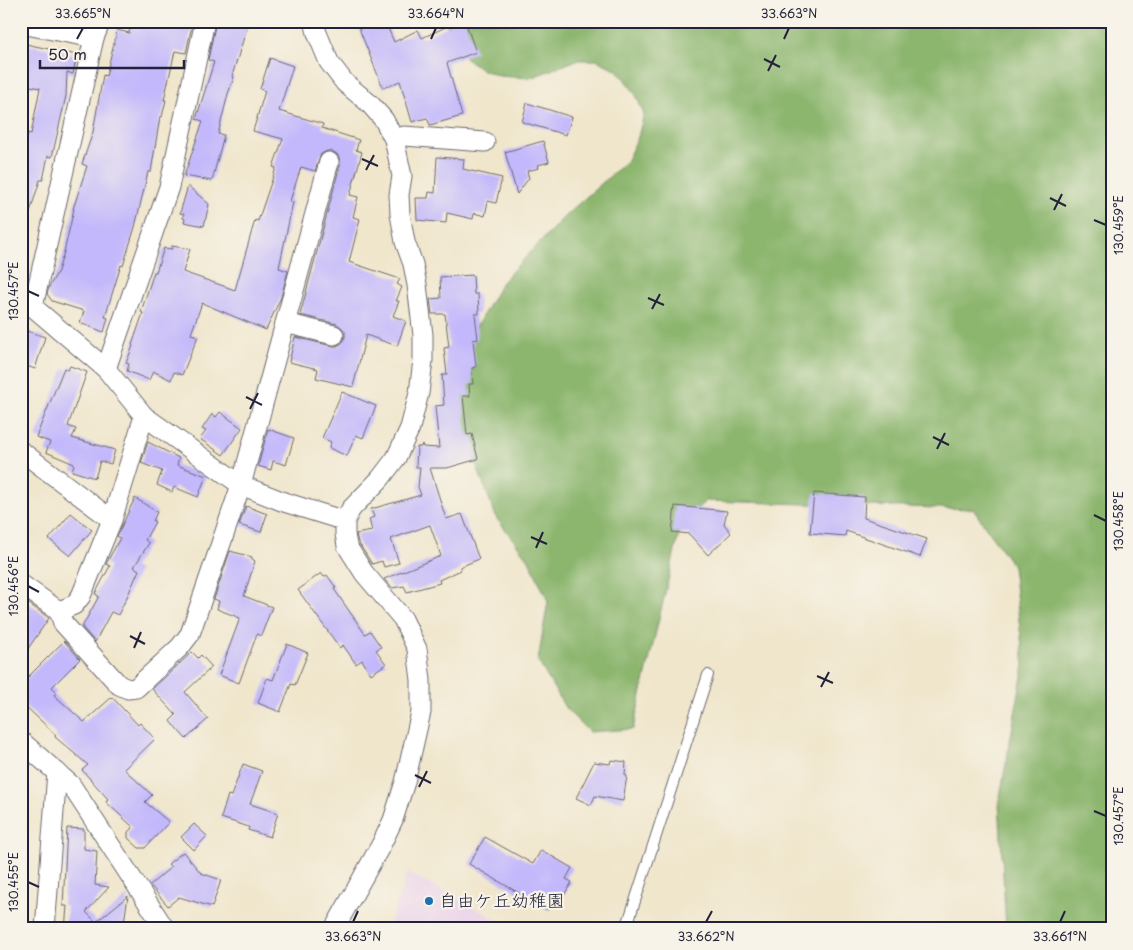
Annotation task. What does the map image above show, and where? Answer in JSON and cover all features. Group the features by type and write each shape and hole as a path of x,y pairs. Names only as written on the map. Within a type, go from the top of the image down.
{"street":[{"path":"106,369 169,187 205,21"},
{"path":"314,21 329,62 345,83 370,104 384,120 394,139 402,176 399,196 400,214 405,242 418,285 423,335 423,360 419,393 410,428 396,458 380,479 351,509 345,521 347,546 364,573 403,619 417,649 421,680 421,712 405,782 393,820 334,929"},
{"path":"21,24 97,30 27,303 106,369 144,416 241,485 284,502 345,521"},
{"path":"394,139 404,136 485,142"},
{"path":"21,584 60,611 63,623 119,684 128,690 136,688 180,647 190,634 241,485 329,162"},
{"path":"285,323 334,335"},
{"path":"60,611 74,605 81,596 112,520 144,416"},
{"path":"21,451 112,520"},
{"path":"21,741 71,786 165,929"},
{"path":"45,929 57,772"}],"lane":[{"path":"626,929 708,675"}],"shaded area":[{"name":"自由ケ丘幼稚園","path":"408,873 514,929 387,929"}],"green space":[{"path":"446,21 1112,21 1112,929 1006,929 999,802 1024,665 1013,566 973,509 706,501 682,521 633,729 589,732 566,709 538,661 548,601 529,560 497,519 470,449 456,387 472,334 502,282 567,214 626,162 638,137 644,114 635,93 617,70 597,60 577,60 530,78 499,76 483,70 463,56 448,29"}],"building":[{"path":"131,21 193,21 186,53 175,51 164,100 166,100 162,117 160,117 151,172 148,172 135,227 105,317 108,318 104,332 80,323 84,311 52,301 47,294 58,271 64,252 73,209 87,166 82,164 93,132 103,75 106,76 117,30 129,33"},
{"path":"216,21 249,21 232,76 234,77 218,134 224,135 212,181 184,176 203,121 196,119 214,62 208,60"},
{"path":"356,21 385,21 394,42 418,30 422,38 450,25 453,21 465,21 476,52 447,63 462,116 430,125 427,118 412,122 400,81 383,88"},
{"path":"21,43 77,55 73,74 67,72 66,96 52,157 48,156 43,180 40,180 25,228 21,227 21,162 28,133 31,134 40,88 21,84"},
{"path":"270,58 293,66 279,111 323,124 322,128 359,140 356,150 362,152 350,195 358,197 353,217 360,219 349,262 400,279 397,284 402,287 396,301 399,301 393,316 406,321 397,346 366,335 353,387 316,378 318,369 289,362 295,337 337,346 342,343 345,337 345,331 337,324 300,315 340,165 337,154 327,151 321,154 315,171 301,167 290,201 293,202 279,268 288,271 281,297 266,330 202,303 191,334 198,336 182,375 174,372 171,380 153,371 149,380 127,371 129,364 126,363 143,313 141,312 164,248 172,249 172,246 190,249 183,272 235,290 255,220 258,221 276,168 273,167 283,139 253,131 265,91 260,89"},
{"path":"527,103 572,117 566,135 522,122"},
{"path":"543,141 549,162 538,165 539,168 527,171 529,178 517,194 505,152"},
{"path":"437,157 464,159 463,169 502,178 496,203 488,201 485,216 474,213 473,219 447,213 446,223 417,220 416,198 428,198 429,192 435,193"},
{"path":"188,186 209,204 204,226 184,222 184,214 180,213"},
{"path":"473,275 474,294 478,294 479,314 475,314 478,339 473,340 476,367 472,368 473,384 469,384 470,396 463,396 467,435 472,434 478,459 447,468 430,468 446,519 462,514 479,559 460,567 461,570 439,580 440,583 407,592 404,586 392,588 384,579 441,556 430,525 391,539 399,563 384,567 382,561 372,564 358,542 356,534 372,531 369,519 374,517 371,509 421,495 418,487 420,467 416,467 417,447 421,447 422,444 423,447 439,448 435,406 444,405 442,375 447,375 444,348 449,347 445,314 432,314 430,299 441,298 440,277"},
{"path":"21,329 45,337 35,369 21,364"},
{"path":"70,366 87,372 68,426 76,429 72,438 115,450 111,464 100,461 95,478 72,471 74,464 46,452 50,442 36,437 64,368 68,370"},
{"path":"342,392 376,406 363,438 356,435 347,456 329,448 331,442 322,438"},
{"path":"220,412 242,428 223,455 200,439 206,431 202,429 212,414 216,417"},
{"path":"268,429 294,438 286,465 273,461 271,470 258,466"},
{"path":"148,442 179,458 177,465 206,476 198,497 174,487 172,492 157,485 162,471 141,463"},
{"path":"814,493 865,497 864,518 927,539 920,557 846,531 845,536 810,533"},
{"path":"135,498 157,512 153,521 155,522 145,540 149,543 134,567 139,570 118,615 111,612 95,642 82,627 99,596 95,594 110,566 106,564 120,538 117,536"},
{"path":"246,506 267,514 261,532 239,525"},
{"path":"675,506 727,511 724,524 731,533 708,555 689,534 672,532"},
{"path":"71,513 92,530 70,556 49,539"},
{"path":"230,551 252,557 255,561 244,596 272,607 261,636 257,634 239,683 219,675 240,618 217,609 219,601 214,599"},
{"path":"321,573 324,577 327,575 336,588 334,589 365,634 370,631 381,647 376,650 386,664 371,674 362,660 356,664 343,645 340,648 298,590"},
{"path":"21,598 49,618 21,659"},
{"path":"64,641 80,659 52,687 57,692 54,695 84,722 112,697 138,725 140,723 155,739 124,769 152,795 145,802 169,822 145,848 139,848 128,838 128,832 133,827 106,802 108,799 82,770 88,765 55,737 56,735 21,702 21,684"},
{"path":"287,644 308,653 295,685 291,684 280,712 258,703 267,678 273,680"},
{"path":"192,652 198,658 201,655 212,667 185,692 208,719 186,739 170,721 176,715 152,689"},
{"path":"611,760 626,762 625,775 627,776 623,801 595,796 591,805 576,798 594,762 610,764"},
{"path":"243,764 262,771 250,804 278,813 270,837 248,830 249,827 221,818 228,795 231,796"},
{"path":"194,824 207,836 194,850 181,837"},
{"path":"67,828 84,829 84,849 97,851 95,885 109,887 86,912 96,922 128,896 123,929 65,929 67,906 63,906"},
{"path":"485,837 533,864 541,850 572,868 566,879 572,882 564,895 558,892 548,910 469,864"},
{"path":"183,852 201,873 221,880 212,907 179,897 168,906 150,885 171,867 168,864"}],"place":[{"name":"自由ケ丘幼稚園","path":"429,901"}]}
